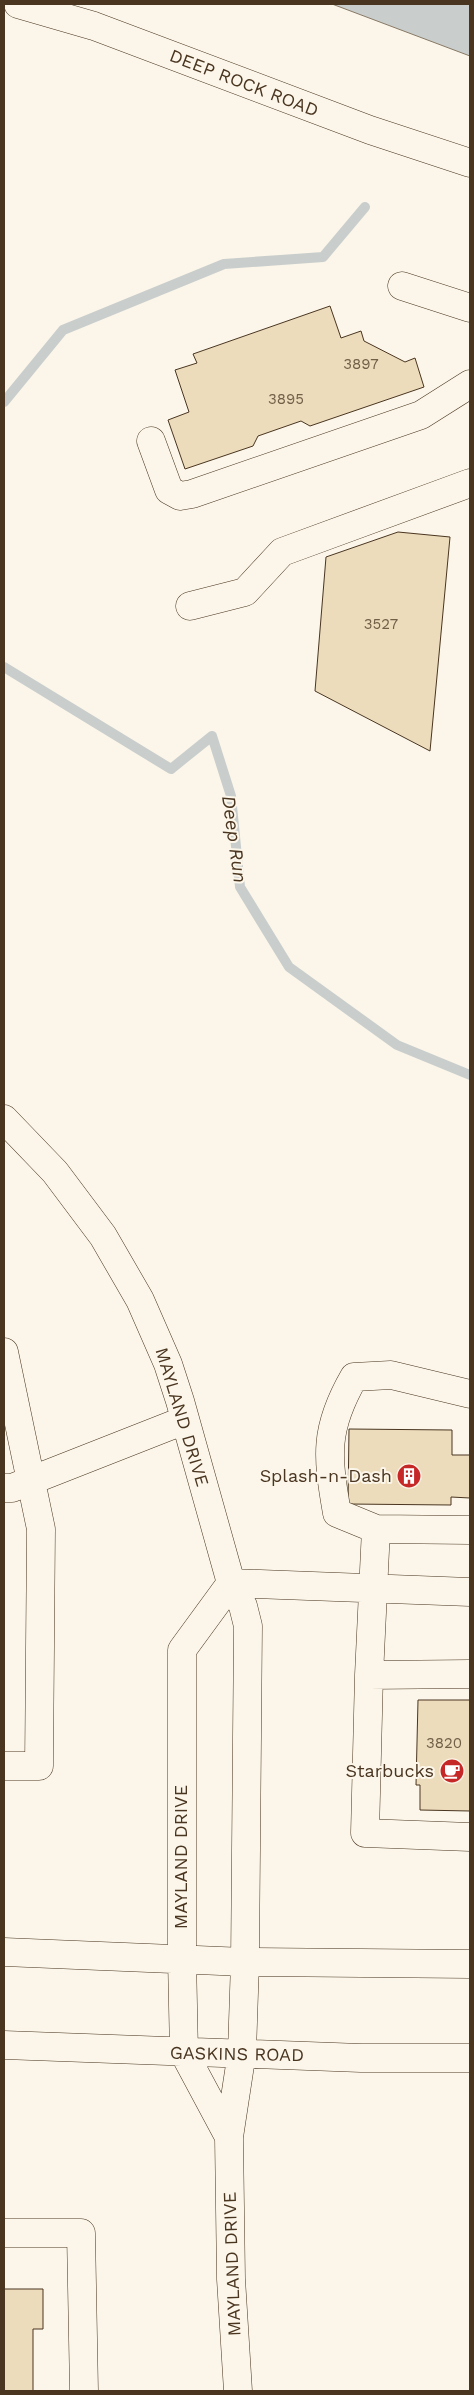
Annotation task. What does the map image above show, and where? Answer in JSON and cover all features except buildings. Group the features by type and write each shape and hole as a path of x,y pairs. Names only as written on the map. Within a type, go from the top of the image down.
{"street":[{"name":"DEEP ROCK ROAD","path":"18,4 94,26 370,130 470,163"},
{"path":"402,286 470,308"},
{"path":"151,441 169,490 180,496 192,494 421,415 470,384"},
{"path":"190,606 245,592 282,552 470,483"},
{"name":"MAYLAND DRIVE","path":"4,1119 55,1172 102,1236 140,1300 168,1364 231,1583 243,1606 248,1626 246,1962 242,2052 229,2137 231,2279 238,2391"},
{"path":"4,1352 8,1389 32,1480 41,1529 39,1766 4,1766"},
{"path":"470,1394 391,1375 354,1377 340,1401 329,1441 331,1479 337,1514 376,1529 470,1530"},
{"path":"4,1488 12,1488 185,1420"},
{"path":"376,1529 372,1588 365,1833 470,1837"},
{"path":"231,1583 470,1592"},
{"name":"MAYLAND DRIVE","path":"229,2137 184,2053 182,1958 182,1650 231,1583"},
{"path":"369,1675 470,1674"},
{"path":"4,1952 246,1962 470,1964"},
{"name":"GASKINS ROAD","path":"4,2045 184,2053 242,2052 361,2058 470,2058"},
{"path":"4,2233 81,2233 84,2391"}],"shaded area":[{"path":"332,4 470,4 470,56"}],"waterway":[{"path":"4,402 63,330 224,264 323,257 365,207"},
{"name":"Deep Run","path":"4,667 171,769 212,736 231,796 240,887 289,967 397,1045 470,1075"}],"place":[{"name":"Splash-n-Dash","path":"409,1476"},
{"name":"Starbucks","path":"452,1771"}]}
